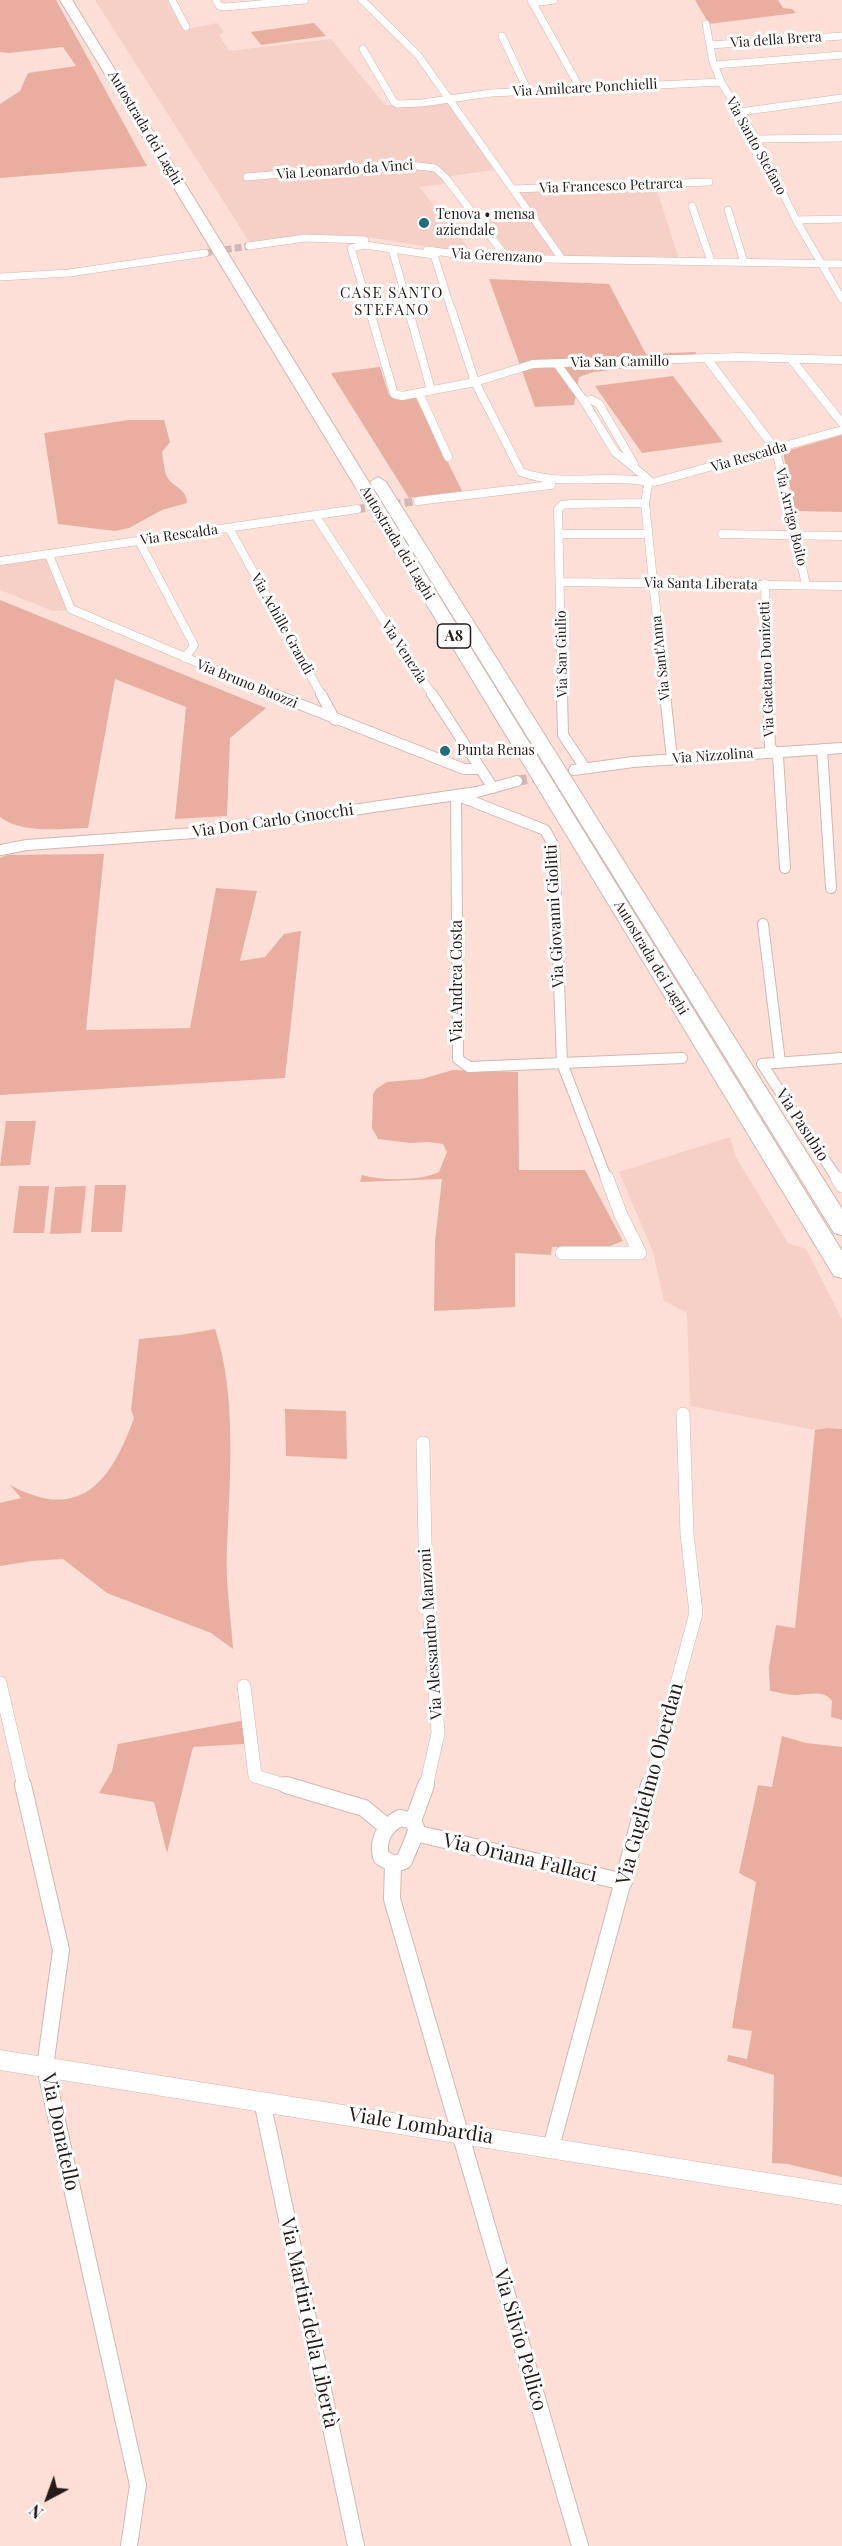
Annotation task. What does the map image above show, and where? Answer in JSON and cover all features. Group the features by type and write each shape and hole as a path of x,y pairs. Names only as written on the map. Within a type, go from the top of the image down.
{"highway":[{"name":"Autostrada dei Laghi","path":"66,0 842,1270"},
{"name":"Autostrada dei Laghi","path":"80,0 842,1227"}],"street":[{"path":"172,0 186,27"},
{"path":"218,3 305,0"},
{"path":"362,0 418,55 561,259"},
{"path":"554,0 532,1 580,88"},
{"name":"Via Santo Stefano","path":"706,24 721,82 756,139 796,220 842,299"},
{"path":"502,36 528,91"},
{"name":"Via della Brera","path":"710,45 842,36"},
{"name":"Via Amilcare Ponchielli","path":"363,49 394,102 414,104 450,100 459,96 528,91 721,82"},
{"path":"715,65 842,55"},
{"path":"739,112 842,98"},
{"path":"756,139 842,138"},
{"name":"Via Leonardo da Vinci","path":"247,177 399,164 419,164 435,168 445,177 507,258"},
{"name":"Via Francesco Petrarca","path":"513,189 710,182"},
{"path":"692,206 711,261"},
{"path":"728,210 744,262"},
{"path":"796,220 842,219"},
{"name":"Via Gerenzano","path":"249,246 305,238 331,238 380,242 437,254 485,258 842,264"},
{"name":"Via San Camillo","path":"392,249 360,245 351,248 394,394 402,396 475,382 533,364 708,360 739,357 842,360"},
{"path":"431,390 392,249 437,254 475,382 521,472 530,476 565,478 619,476 648,482"},
{"path":"0,277 69,273 205,253"},
{"path":"791,359 842,423"},
{"path":"708,360 776,450"},
{"path":"557,364 584,401 615,452 637,469 648,482"},
{"path":"419,393 448,457"},
{"name":"Via Rescalda","path":"418,501 550,485 648,482 776,450 842,430"},
{"name":"Via Arrigo Boito","path":"776,450 806,585"},
{"name":"Via Sant'Anna","path":"648,482 645,502 672,759"},
{"name":"Via San Giulio","path":"585,768 564,735 558,510 562,505 645,502"},
{"name":"Via Rescalda","path":"0,561 357,509"},
{"name":"Via Venezia","path":"315,515 493,788"},
{"name":"Via Achille Grandi","path":"229,528 335,720"},
{"path":"560,534 648,534"},
{"path":"722,534 842,536"},
{"path":"139,541 194,645 185,658"},
{"name":"Via Bruno Buozzi","path":"49,555 70,609 335,720 464,769 481,770"},
{"name":"Via Santa Liberata","path":"561,582 842,586"},
{"name":"Via Gaetano Donizetti","path":"765,584 770,747 778,756 785,868"},
{"name":"Via Nizzolina","path":"585,768 672,759 842,748"},
{"path":"822,749 831,888"},
{"path":"574,770 585,768"},
{"name":"Via Don Carlo Gnocchi","path":"0,850 27,845 194,832 456,795 517,781"},
{"name":"Via Giovanni Giolitti","path":"456,795 545,830 554,846 562,1064 621,1215 640,1253 562,1253"},
{"name":"Via Andrea Costa","path":"456,795 458,1059 469,1067 562,1064"},
{"name":"Via Don Carlo Gnocchi","path":"0,840 27,845"},
{"path":"763,924 780,1062 842,1058"},
{"path":"562,1064 682,1059"},
{"name":"Via Pasubio","path":"780,1062 762,1064 842,1186"},
{"name":"Via Guglielmo Oberdan","path":"551,2147 696,1613 687,1534 683,1414"},
{"name":"Via Alessandro Manzoni","path":"393,1864 400,1864 404,1861 423,1798 438,1733 425,1544 423,1443"},
{"name":"Via Donatello","path":"0,1683 61,1950 45,2067 138,2485 129,2546"},
{"path":"244,1686 255,1776 364,1808 387,1827"},
{"path":"414,1827 400,1818 387,1827 379,1849 381,1857 393,1864 392,1899 460,2133"},
{"name":"Via Oriana Fallaci","path":"414,1827 624,1882"},
{"name":"Viale Lombardia","path":"0,2060 842,2195"},
{"name":"Via Martiri della Libertà","path":"262,2101 356,2546"},
{"name":"Via Silvio Pellico","path":"460,2133 580,2546"}],"shaded area":[{"path":"0,0 56,0 147,166 0,178 0,104 20,91 28,73 76,66 63,47 0,52"},
{"path":"95,0 167,0 183,30 217,23 224,32 219,35 229,51 331,39 385,105 415,106 448,102 494,170 444,177 448,183 419,187 474,254 360,236 323,235 250,243"},
{"path":"695,0 778,0 783,8 792,9 796,13 709,24"},
{"path":"314,23 326,36 261,45 251,32"},
{"path":"655,185 679,259 510,255 481,215 521,209 509,191"},
{"path":"489,279 609,284 646,354 696,352 694,360 593,372 579,377 574,405 535,407"},
{"path":"380,367 389,395 402,399 415,396 462,491 409,498 331,373"},
{"path":"673,376 723,442 642,453 595,386"},
{"path":"128,420 164,420 170,442 162,452 165,471 167,477 185,494 187,503 162,510 129,528 115,531 58,524 44,433"},
{"path":"842,435 842,512 795,511 783,452"},
{"path":"46,558 68,610 53,611 0,590 0,563"},
{"path":"0,600 266,708 230,738 227,816 175,819 186,707 115,679 88,828 31,828 10,823 0,817"},
{"path":"104,854 86,1030 190,1028 216,888 257,891 240,961 265,957 284,934 301,931 285,1078 0,1095 0,858 7,855"},
{"path":"453,1070 518,1072 519,1170 585,1170 623,1241 610,1246 552,1247 551,1255 515,1253 515,1307 434,1311 435,1241 442,1179 360,1182 362,1175 401,1179 422,1177 439,1172 447,1152 443,1144 378,1139 372,1128 373,1094 376,1089 387,1082 422,1079"},
{"path":"6,1121 36,1121 30,1165 0,1166"},
{"path":"730,1137 736,1157 788,1243 806,1249 842,1319 842,1429 815,1430 690,1406 687,1313 664,1301 653,1252 619,1172"},
{"path":"95,1185 126,1185 122,1232 91,1232"},
{"path":"19,1186 49,1186 44,1233 13,1233"},
{"path":"86,1186 81,1233 50,1234 55,1187"},
{"path":"215,1329 227,1381 229,1409 227,1586 233,1649 211,1633 107,1593 63,1559 0,1566 0,1503 21,1498 10,1485 34,1496 56,1500 74,1497 90,1490 115,1461 134,1418 131,1410 139,1339"},
{"path":"285,1409 346,1411 347,1459 286,1456"},
{"path":"842,1429 842,1720 831,1717 832,1701 825,1695 792,1695 770,1691 769,1667 776,1625 795,1628 815,1430"},
{"path":"246,1720 244,1744 193,1747 167,1853 154,1802 99,1793 112,1771 118,1744"},
{"path":"782,1736 806,1743 842,1747 842,2177 788,2164 772,2163 774,2075 727,2061 728,2055 747,2059 752,2031 732,2028 756,1882 739,1873 758,1785 772,1787"}],"tunnel":[{"path":"205,253 249,246"},
{"path":"357,509 418,501"},
{"path":"517,781 566,772"}],"place":[{"name":"Tenova • mensa aziendale","path":"424,223"},
{"name":"Punta Renas","path":"445,751"}],"district":[{"name":"CASE SANTO STEFANO","path":"392,302"}]}
